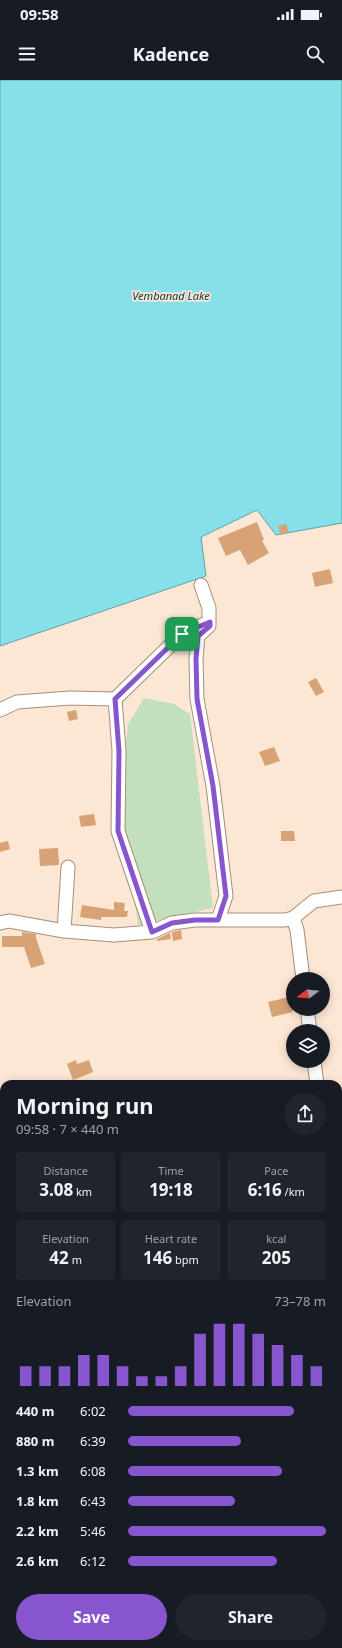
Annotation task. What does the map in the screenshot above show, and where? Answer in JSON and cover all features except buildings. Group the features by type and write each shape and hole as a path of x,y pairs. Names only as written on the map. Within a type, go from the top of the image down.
{"street":[{"path":"201,585 209,608 210,626 198,636 196,659 197,699 213,786 226,896 218,920"},
{"path":"0,710 17,702 70,698 115,699 182,634 210,622"},
{"path":"115,699 119,751 118,831 152,932"},
{"path":"64,931 68,868"},
{"path":"0,923 9,921 64,931 114,935 152,932 172,923 195,920 293,918 314,901 342,897"},
{"path":"293,918 297,930 302,972"},
{"path":"315,1068 316,1080"}],"green space":[{"path":"144,698 174,704 190,714 213,908 138,925 131,867 118,814 128,724"}],"water":[{"name":"Vembanad Lake","path":"0,80 342,80 342,523 276,535 257,510 201,537 206,576 0,646"}],"route":[{"path":"210,622 210,626 198,636 196,659 197,699 213,786 226,896 218,920 195,920 172,923 152,932 118,831 119,751 115,699 182,634 210,622"}]}
